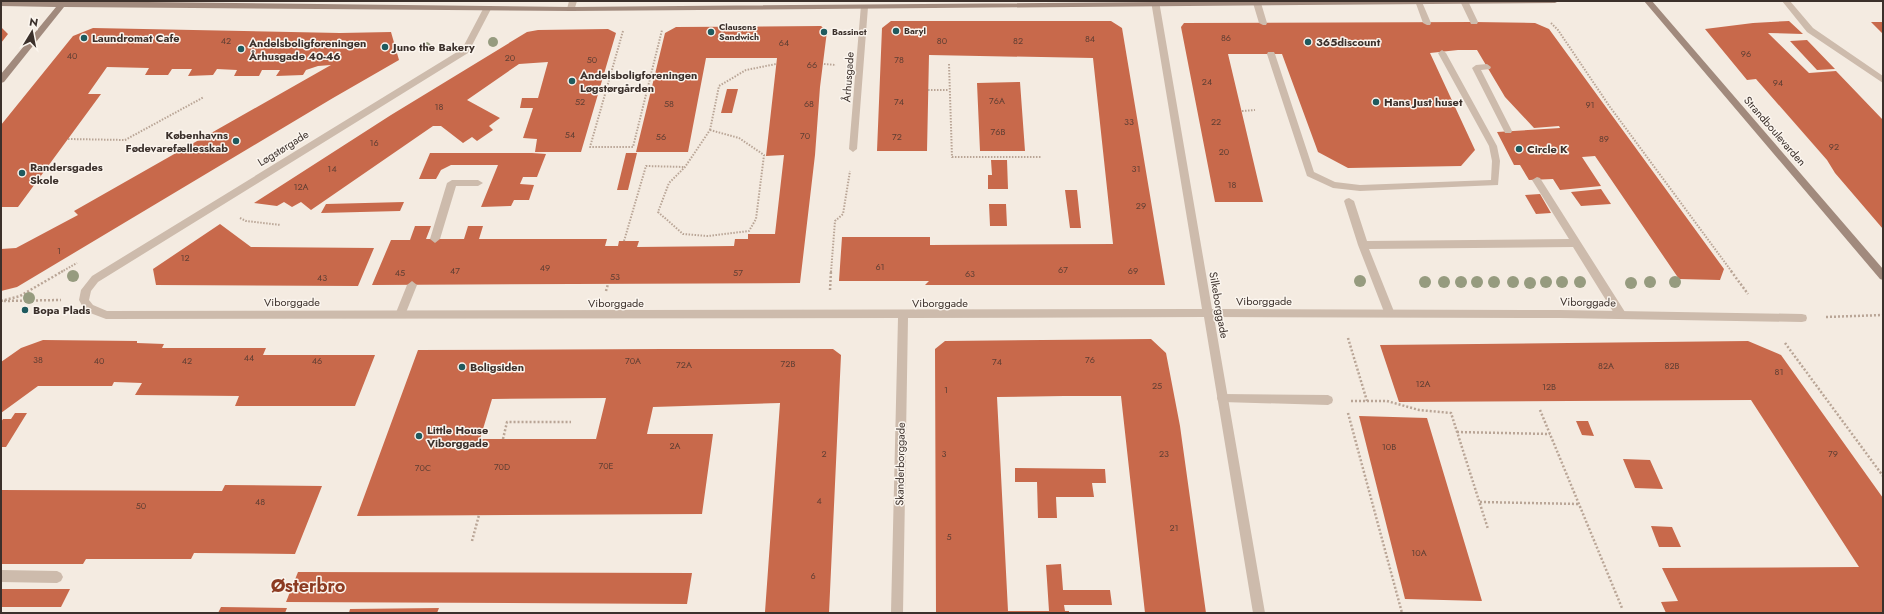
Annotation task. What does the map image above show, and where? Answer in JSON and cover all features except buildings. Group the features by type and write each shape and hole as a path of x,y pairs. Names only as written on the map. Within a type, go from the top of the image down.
{"street":[{"path":"571,10 573,1"},
{"path":"1464,1 1474,22"},
{"path":"1,4 64,3 571,10 864,7 902,3 1554,1"},
{"name":"Strandboulevarden","path":"1648,1 1883,276"},
{"path":"1786,1 1810,30 1883,80"},
{"name":"Silkeborggade","path":"1155,2 1259,613"},
{"path":"1418,2 1426,23"},
{"path":"1,80 64,3"},
{"path":"1257,3 1263,23"},
{"name":"Århusgade","path":"853,149 864,7"},
{"name":"Løgstørgade","path":"84,300 86,290 95,279 113,267 465,51 487,9"},
{"path":"1271,54 1310,174 1333,185 1360,188 1495,183 1496,161 1493,146 1442,53"},
{"path":"1487,67 1476,68 1508,131"},
{"path":"1537,180 1621,315"},
{"path":"435,239 452,182 478,183"},
{"path":"1349,201 1363,246 1390,314"},
{"path":"1363,246 1576,243"},
{"path":"400,315 412,285"},
{"name":"Viborggade","path":"84,300 89,308 106,315 903,315 1208,313 1621,315 1802,318"},
{"name":"Skanderborggade","path":"897,613 903,315"},
{"path":"1222,398 1328,400"},
{"path":"1,576 58,577"}],"path":[{"path":"1528,2 1558,30 1610,107 1883,476"},
{"path":"629,9 590,147 633,147 667,8"},
{"path":"710,130 739,138 764,155 756,219 748,231 708,236 683,234 658,212 669,183 685,167 710,130 719,86 733,75 752,67 776,64"},
{"path":"949,64 952,157 1041,157"},
{"path":"928,90 949,90"},
{"path":"68,139 125,140 204,97"},
{"path":"1242,111 1255,110"},
{"path":"829,314 835,221 843,214 853,149"},
{"path":"624,241 646,166 685,167"},
{"path":"219,202 233,215 246,221 281,225"},
{"path":"1,301 20,296 75,262 113,267"},
{"path":"1,301 84,300"},
{"path":"1342,314 1367,401"},
{"path":"1802,318 1883,315"},
{"path":"1328,400 1388,401 1419,410 1451,413 1488,529"},
{"path":"1344,401 1402,613"},
{"path":"1540,410 1622,608"},
{"path":"503,439 507,422 571,422"},
{"path":"1458,432 1550,434"},
{"path":"1480,502 1579,504"},
{"path":"472,541 479,515"}],"place":[{"name":"Baryl","path":"896,31"},
{"name":"Clausens Sandwich","path":"711,32"},
{"name":"Bassinet","path":"824,32"},
{"name":"Laundromat Cafe","path":"84,38"},
{"name":"365discount","path":"1308,42"},
{"name":"Juno the Bakery","path":"385,47"},
{"name":"Andelsboligforeningen Århusgade 40-46","path":"241,49"},
{"name":"Andelsboligforeningen Løgstørgården","path":"572,81"},
{"name":"Hans Just huset","path":"1376,102"},
{"name":"Københavns Fødevarefællesskab","path":"236,141"},
{"name":"Circle K","path":"1519,149"},
{"name":"Randersgades Skole","path":"22,173"},
{"name":"Bopa Plads","path":"25,310"},
{"name":"Boligsiden","path":"462,367"},
{"name":"Little House Viborggade","path":"419,436"}],"district":[{"name":"Østerbro","path":"308,586"}]}
